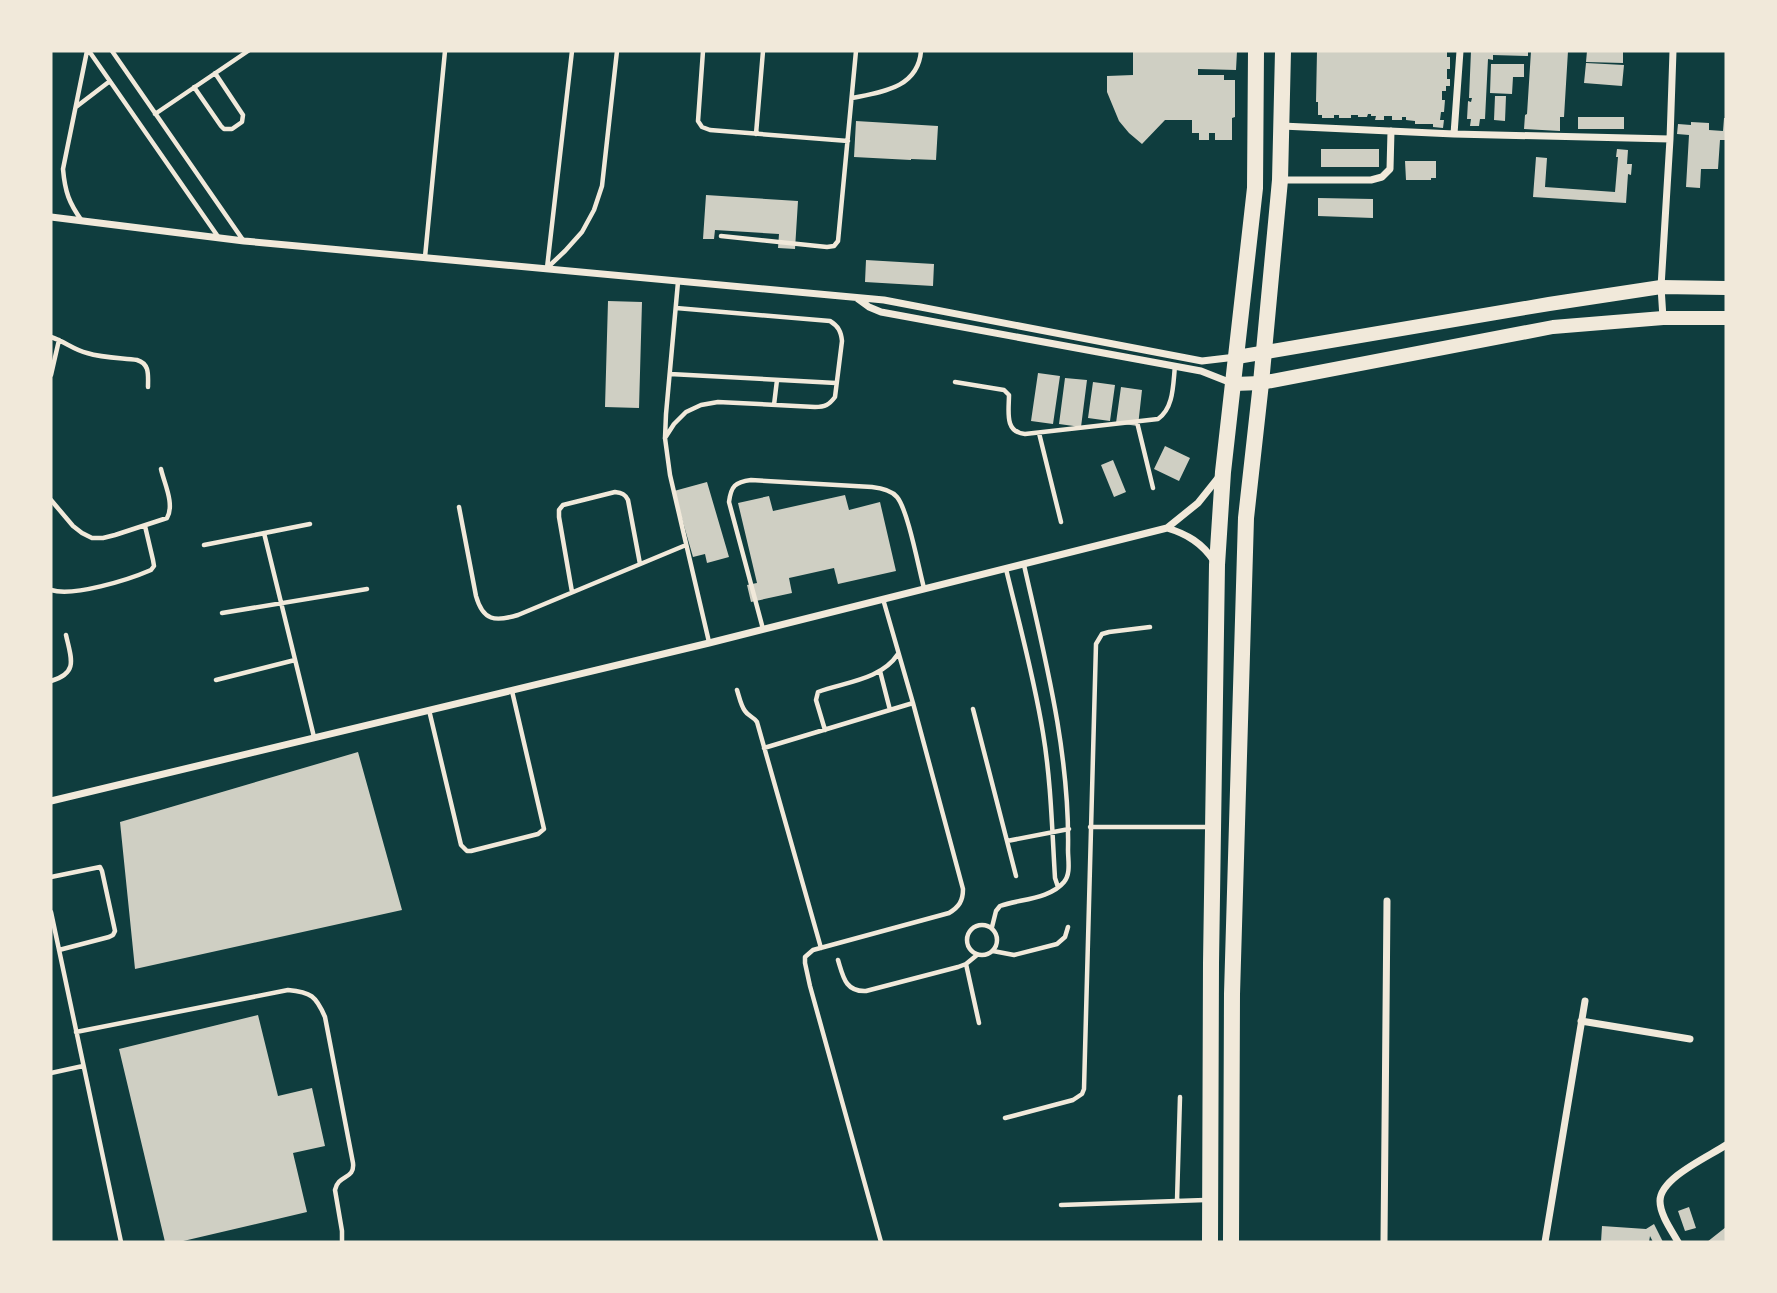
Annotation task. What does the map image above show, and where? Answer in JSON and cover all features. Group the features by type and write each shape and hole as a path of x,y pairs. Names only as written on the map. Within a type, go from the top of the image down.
{"main road":[{"path":"1210,1242 1217,565 1223,472 1255,188 1256,51"},
{"path":"1231,1242 1232,995 1245,518 1280,180 1283,51"},
{"path":"1237,357 1661,287 1726,288"},
{"path":"1234,384 1261,383 1553,327 1663,318 1726,318"},
{"path":"1219,517 1245,518"},
{"path":"1214,827 1237,829"},
{"path":"1210,1200 1231,1201"}],"street":[{"path":"1454,134 1460,51"},
{"path":"1663,318 1661,287 1673,51"},
{"path":"1282,126 1454,134 1670,139"},
{"path":"1280,180 1371,180 1382,177 1390,169 1391,131"},
{"path":"51,217 244,241 884,300 1202,362 1237,357"},
{"path":"858,299 881,312 1201,371 1234,384"},
{"path":"51,801 709,643 1167,528 1198,503 1223,472"},
{"path":"1167,528 1196,541 1217,565"},
{"path":"1384,1242 1387,901"},
{"path":"1545,1242 1585,1001"},
{"path":"1581,1021 1690,1039"},
{"path":"1678,1242 1660,1202 1663,1189 1672,1179 1726,1145"}],"lane":[{"path":"88,51 220,238"},
{"path":"82,222 71,206 63,169 88,51"},
{"path":"111,51 244,241"},
{"path":"155,114 248,51"},
{"path":"425,258 445,51"},
{"path":"547,269 572,51"},
{"path":"547,269 582,232 594,210 602,186 617,51"},
{"path":"704,51 698,121 702,127 710,130 848,141"},
{"path":"756,134 763,51"},
{"path":"721,236 827,247 834,246 838,241 856,51"},
{"path":"852,99 890,90 904,82 916,71 921,51"},
{"path":"194,87 224,129 232,130 242,122 242,112 215,73"},
{"path":"75,108 110,81"},
{"path":"678,281 665,438 670,475 709,643"},
{"path":"665,438 686,412 701,405 718,402 823,407 830,404 835,397 842,341 837,325 830,321 676,308"},
{"path":"51,337 88,354 143,362 147,367 148,387"},
{"path":"51,375 59,340"},
{"path":"956,382 1004,390 1009,395 1011,428 1017,433 1039,432 1158,419 1169,407 1175,366"},
{"path":"670,374 837,383"},
{"path":"774,405 776,380"},
{"path":"1137,422 1153,488"},
{"path":"1039,432 1061,522"},
{"path":"51,500 82,533 92,538 103,538 167,518 170,512 161,469"},
{"path":"763,629 729,502 731,490 739,482 751,480 886,489 897,497 904,510 924,589"},
{"path":"572,592 559,517 559,510 563,505 615,492 625,495 640,564"},
{"path":"459,507 476,596 480,609 490,618 504,619 686,545"},
{"path":"204,545 310,524"},
{"path":"51,590 71,593 151,570 154,566 145,526"},
{"path":"264,533 314,737"},
{"path":"992,927 1000,906 1047,893 1063,883 1068,871 1069,829 1050,680 1024,564"},
{"path":"1006,569 1043,732 1050,782 1055,878 1058,887"},
{"path":"222,613 367,589"},
{"path":"881,1242 805,957 808,952 821,948 949,913 960,904 963,897 883,599"},
{"path":"1005,1118 1073,1100 1082,1094 1084,1088 1096,644 1102,634 1150,627"},
{"path":"51,681 65,676 71,668 66,635"},
{"path":"825,730 816,700 818,692 880,671 891,663 898,653"},
{"path":"216,680 295,660"},
{"path":"880,671 890,710"},
{"path":"429,710 461,845 471,851 538,834 544,829 511,690"},
{"path":"737,690 744,711 757,722 821,948"},
{"path":"764,748 913,703"},
{"path":"973,709 1016,876"},
{"path":"1090,827 1214,827"},
{"path":"1007,841 1069,829"},
{"path":"51,877 100,867 115,931 108,937 59,950"},
{"path":"51,912 121,1242"},
{"path":"973,927 992,927 998,939 993,951 986,955 977,955 972,951 967,939 973,927"},
{"path":"993,951 1014,955 1057,944 1065,937 1068,927"},
{"path":"838,960 846,984 859,992 967,964 977,955"},
{"path":"967,964 979,1023"},
{"path":"76,1032 288,989 305,991 318,1001 325,1017 354,1163 351,1174 340,1179 335,1190 342,1242"},
{"path":"51,1073 83,1066"},
{"path":"1177,1201 1180,1097"},
{"path":"1061,1205 1210,1200"}],"building":[{"path":"1133,51 1237,51 1236,70 1198,69 1198,75 1224,75 1224,80 1235,80 1232,140 1215,140 1215,133 1209,133 1209,140 1199,140 1199,133 1192,133 1192,120 1165,120 1142,144 1129,133 1119,121 1107,92 1107,76 1133,75"},
{"path":"1317,51 1447,51 1447,57 1450,57 1447,79 1450,79 1450,86 1446,86 1446,91 1442,91 1442,100 1445,100 1440,120 1444,120 1443,128 1433,127 1433,124 1415,124 1415,121 1406,120 1406,117 1392,120 1392,116 1384,116 1384,120 1375,120 1376,116 1371,114 1367,117 1351,115 1351,118 1339,118 1339,115 1334,115 1334,118 1322,118 1322,115 1318,115 1316,102"},
{"path":"1471,51 1528,51 1528,56 1493,55 1493,60 1488,59 1485,119 1480,119 1479,126 1470,126 1471,119 1467,119 1468,101 1471,102 1472,98 1469,98"},
{"path":"1531,51 1568,51 1564,117 1560,117 1560,131 1524,129"},
{"path":"1587,51 1623,51 1623,63 1586,62"},
{"path":"1586,63 1624,65 1622,86 1584,83"},
{"path":"1491,64 1524,64 1524,77 1513,77 1512,94 1490,93"},
{"path":"1495,96 1506,96 1505,121 1494,120"},
{"path":"1578,117 1624,117 1624,129 1578,129"},
{"path":"1724,118 1726,140 1720,140 1718,169 1701,169 1700,188 1686,187 1689,135 1677,134 1678,124 1709,123 1709,130 1723,131"},
{"path":"856,121 938,126 936,160 854,157"},
{"path":"1321,149 1379,149 1379,167 1321,167"},
{"path":"1617,149 1628,150 1627,164 1632,164 1631,175 1628,174 1626,203 1533,197 1536,157 1547,158 1545,187 1615,192"},
{"path":"1405,161 1436,161 1436,178 1406,180"},
{"path":"706,195 798,201 795,249 778,248 779,234 715,230 714,239 703,239"},
{"path":"1318,198 1373,199 1373,218 1318,216"},
{"path":"866,260 934,264 933,286 865,282"},
{"path":"608,301 642,302 639,408 605,407"},
{"path":"1038,373 1060,376 1053,424 1031,421"},
{"path":"1065,378 1087,380 1081,427 1059,424"},
{"path":"1093,382 1115,385 1110,421 1088,418"},
{"path":"1121,387 1142,390 1138,426 1116,423"},
{"path":"1165,446 1190,458 1179,481 1154,469"},
{"path":"1113,460 1126,492 1114,497 1101,465"},
{"path":"707,482 729,557 707,563 705,554 693,557 674,491"},
{"path":"845,495 849,510 880,502 896,571 838,584 834,568 789,578 792,593 751,602 747,585 757,583 738,503 769,496 773,511"},
{"path":"358,752 402,910 135,969 120,822"},
{"path":"258,1015 278,1096 312,1088 325,1146 293,1153 307,1212 179,1242 165,1242 119,1049"},
{"path":"1689,1207 1696,1228 1685,1231 1678,1211"},
{"path":"1654,1224 1663,1242 1653,1242 1650,1236 1649,1242 1601,1242 1602,1226 1646,1229"},
{"path":"1726,1227 1726,1242 1707,1242"}]}
